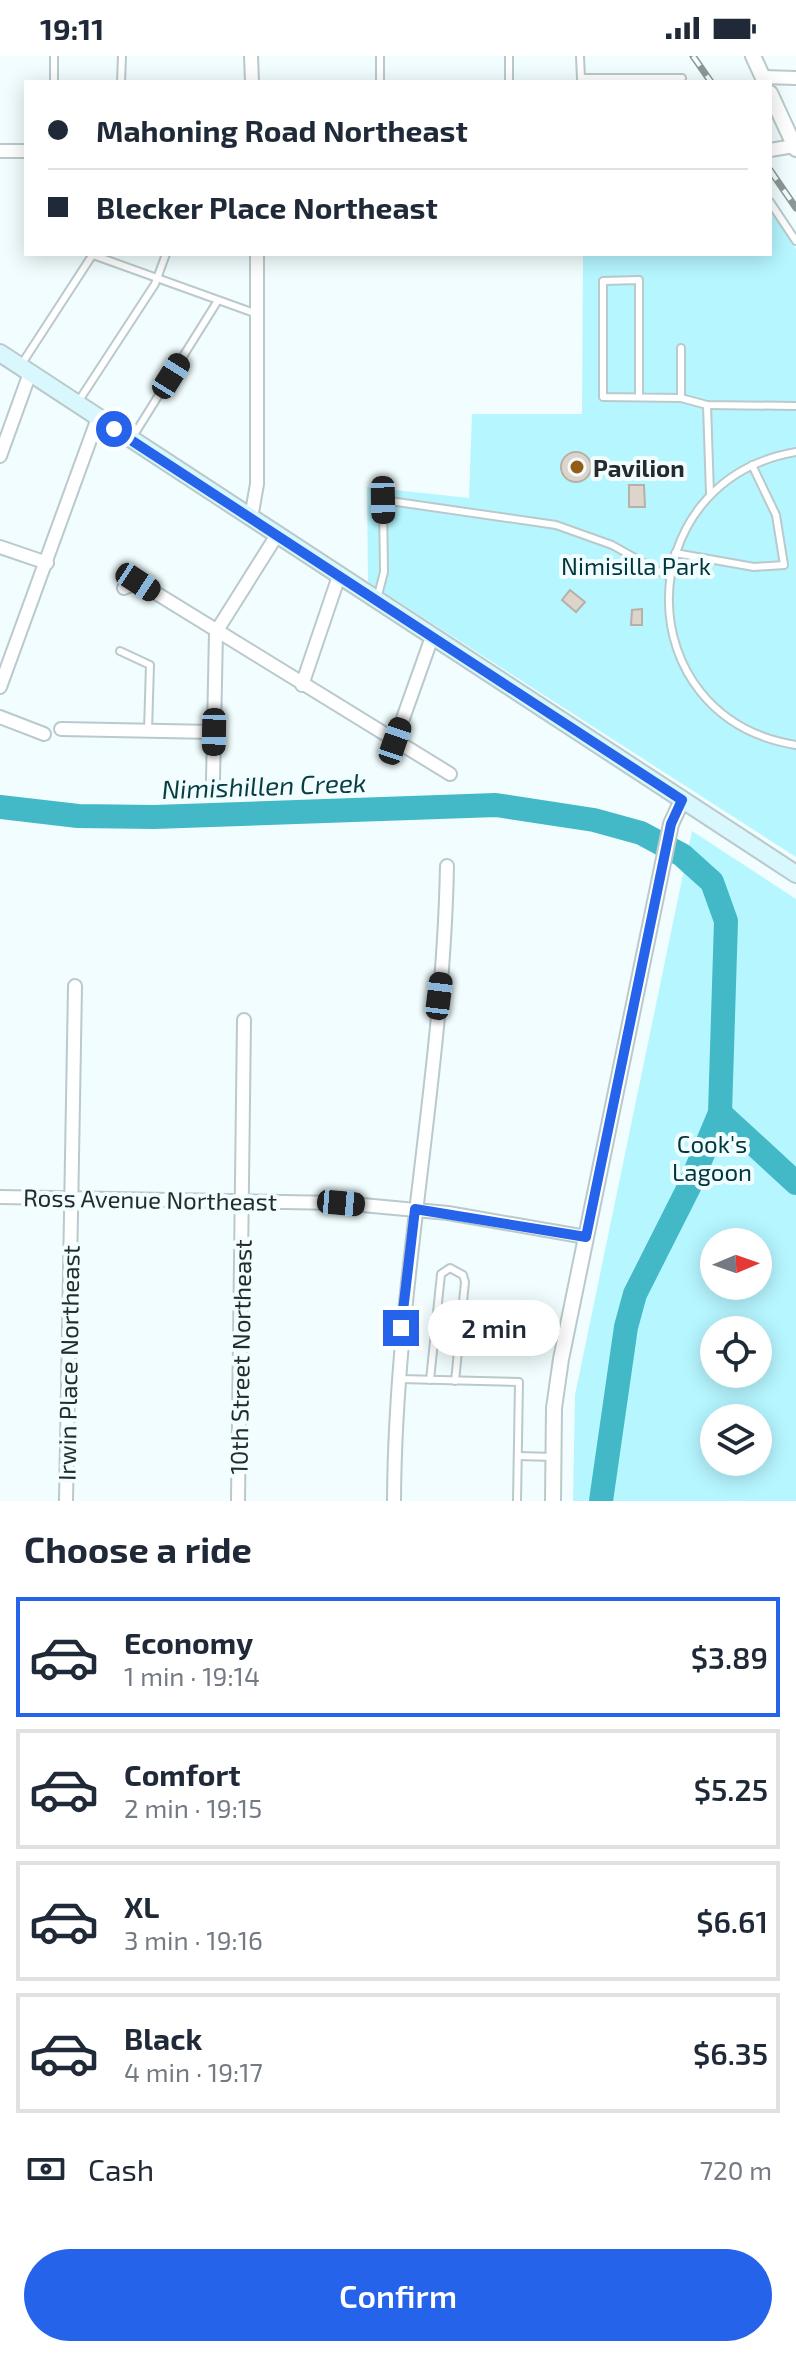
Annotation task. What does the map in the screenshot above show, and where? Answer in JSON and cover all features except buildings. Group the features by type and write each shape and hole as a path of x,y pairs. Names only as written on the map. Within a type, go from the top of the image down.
{"main road":[{"path":"0,353 796,874"}],"street":[{"path":"251,56 252,80"},
{"path":"753,56 764,80 796,78"},
{"path":"772,97 795,147 772,150"},
{"path":"0,151 24,151"},
{"path":"251,518 257,484 257,256"},
{"path":"0,456 25,370"},
{"path":"0,687 98,418"},
{"path":"213,780 216,632 277,535"},
{"path":"0,547 47,563"},
{"path":"302,685 339,576"},
{"path":"124,588 138,582 450,774"},
{"path":"395,741 432,637"},
{"path":"0,717 44,734"},
{"path":"61,729 214,732"},
{"path":"553,1501 556,1388 671,824 682,800"},
{"path":"394,1501 396,1379 443,970 447,866"},
{"name":"Irwin Place Northeast","path":"66,1501 75,986"},
{"name":"10th Street Northeast","path":"238,1501 244,1020"},
{"name":"Ross Avenue Northeast","path":"0,1197 241,1200 415,1209 586,1237"}],"lane":[{"path":"54,56 54,80"},
{"path":"121,80 122,56"},
{"path":"380,56 380,80"},
{"path":"509,56 509,80"},
{"path":"580,56 581,80 682,78"},
{"path":"772,205 796,241"},
{"path":"25,370 92,256"},
{"path":"98,256 217,302 257,314"},
{"path":"77,404 157,278 165,256"},
{"path":"639,397 639,280 603,281 603,397 681,398 707,405 796,406"},
{"path":"131,439 217,302"},
{"path":"681,348 681,398"},
{"path":"707,405 710,495"},
{"path":"796,452 752,465 710,495 685,529 669,577 671,628 680,657 695,684 716,708 741,726 769,739 796,745"},
{"path":"675,553 754,567 784,565 776,515 752,465"},
{"path":"377,601 384,572 383,500 556,525 612,545 669,577"},
{"path":"120,651 150,665 148,731"},
{"path":"430,1380 441,1274 450,1268 463,1275 465,1282 455,1381"},
{"path":"396,1379 519,1382 517,1501"},
{"path":"518,1456 554,1457"}],"green space":[{"name":"Nimisilla Park","path":"772,212 796,249 796,857 368,582 367,487 469,498 472,414 582,414 583,256 772,256"},
{"name":"Cook's Lagoon","path":"692,831 796,899 796,1501 573,1501 575,1395"}],"waterway":[{"name":"Nimishillen Creek","path":"0,807 78,816 154,817 496,805 594,820 641,833 682,855 712,882 726,921 720,1113 689,1187 635,1294 626,1327 601,1501"},
{"path":"720,1113 796,1183"}],"railway":[{"path":"693,56 710,80"},
{"path":"772,173 796,208"}],"place":[{"name":"Pavilion","path":"577,467"}],"route":[{"path":"114,429 682,800 671,824 586,1237 506,1221 415,1209 401,1328"}]}
